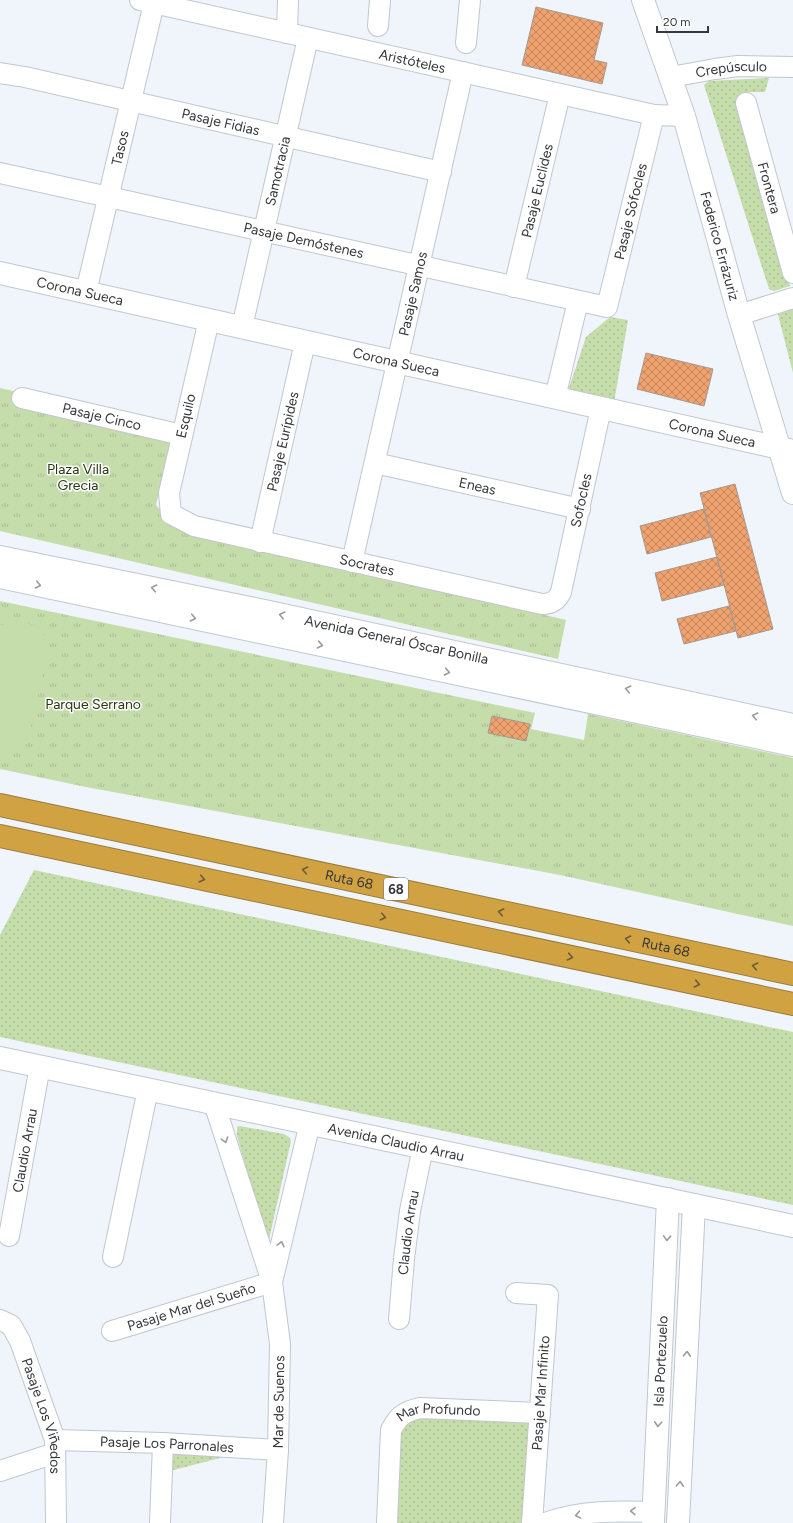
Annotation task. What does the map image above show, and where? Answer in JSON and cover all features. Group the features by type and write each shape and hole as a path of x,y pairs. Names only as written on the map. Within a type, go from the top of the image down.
{"highway":[{"name":"Ruta 68","path":"0,805 793,974"},
{"name":"68","path":"0,836 793,1004"},
{"path":"0,850 43,859 174,873"}],"street":[{"path":"287,33 288,0"},
{"path":"378,26 380,0"},
{"path":"466,43 470,0"},
{"name":"Federico Errázuriz","path":"643,0 684,116 739,315 786,450 793,493"},
{"name":"Aristóteles","path":"147,2 198,6 308,38 654,115 684,116"},
{"name":"Tasos","path":"86,292 131,101 147,2"},
{"name":"Samotracia","path":"242,327 308,38"},
{"name":"Crepúsculo","path":"671,77 738,66 793,67"},
{"name":"Pasaje Samos","path":"352,562 463,72"},
{"name":"Pasaje Fidias","path":"0,73 131,101 441,172"},
{"name":"Pasaje Euclides","path":"514,286 560,94"},
{"name":"Frontera","path":"746,103 793,273"},
{"name":"Pasaje Sófocles","path":"607,307 654,115"},
{"name":"Pasaje Demóstenes","path":"0,173 607,307"},
{"name":"Corona Sueca","path":"0,273 786,450"},
{"path":"739,315 793,298"},
{"path":"555,398 578,301"},
{"name":"Esquilo","path":"172,514 169,493 209,320"},
{"name":"Pasaje Eurípides","path":"260,542 305,342"},
{"name":"Pasaje Cinco","path":"22,398 182,435"},
{"name":"Sofocles","path":"561,592 601,408"},
{"name":"Eneas","path":"375,463 580,509"},
{"name":"Socrates","path":"172,514 194,526 542,604 554,602 561,592"},
{"name":"Avenida General Óscar Bonilla","path":"0,557 235,605 793,725"},
{"name":"Avenida General Óscar Bonilla","path":"0,577 793,746"},
{"name":"Avenida Claudio Arrau","path":"0,1058 793,1226"},
{"name":"Claudio Arrau","path":"9,1236 40,1066"},
{"path":"113,1257 148,1089"},
{"name":"Mar de Suenos","path":"214,1103 272,1282 280,1344 278,1450 273,1523"},
{"name":"Mar de Suenos","path":"272,1282 310,1123"},
{"name":"Claudio Arrau","path":"399,1319 410,1211 423,1147"},
{"name":"Isla Portezuelo","path":"654,1517 668,1199"},
{"name":"Isla Portezuelo","path":"678,1523 694,1205"},
{"name":"Pasaje Mar del Sueño","path":"112,1331 272,1282"},
{"name":"Pasaje Mar Infinito","path":"516,1293 548,1295 532,1523"},
{"name":"Pasaje Los Viñedos","path":"0,1320 11,1325 20,1341 55,1446 56,1523"},
{"name":"Mar Profundo","path":"387,1523 391,1430 397,1419 408,1412 420,1408 540,1413"},
{"path":"160,1523 163,1443"},
{"name":"Pasaje Los Parronales","path":"0,1470 55,1446 163,1443 278,1450"},
{"path":"545,1523 569,1516 612,1510 654,1517"}],"green space":[{"path":"769,78 765,92 747,92 741,97 790,286 774,291 769,289 704,85 709,81"},
{"path":"793,306 793,373 777,311"},
{"path":"610,317 628,320 614,403 568,391 586,337"},
{"name":"Plaza Villa Grecia","path":"0,388 174,428 156,505 176,528 566,620 558,659 0,531"},
{"name":"Parque Serrano","path":"0,601 535,713 531,729 584,740 588,714 793,758 793,926 560,875 86,787 0,769"},
{"path":"16,621 36,626 40,630 46,639 48,653 29,734 16,744 4,748 0,747 0,626 7,622"},
{"path":"34,870 793,1032 793,1205 0,1037 0,935"},
{"path":"240,1126 284,1134 290,1138 291,1141 268,1244 237,1136 237,1127"},
{"path":"540,1413 532,1523 387,1523 397,1419"},
{"path":"163,1443 255,1449 162,1473"}],"building":[{"path":"536,7 603,23 594,60 607,63 602,84 522,65"},
{"path":"646,353 713,369 704,406 637,389"},
{"path":"735,484 773,629 738,638 700,493"},
{"path":"704,509 711,537 647,554 640,526"},
{"path":"717,557 724,585 662,601 655,573"},
{"path":"729,606 736,631 684,644 677,619"},
{"path":"492,716 530,724 526,741 488,733"}]}
